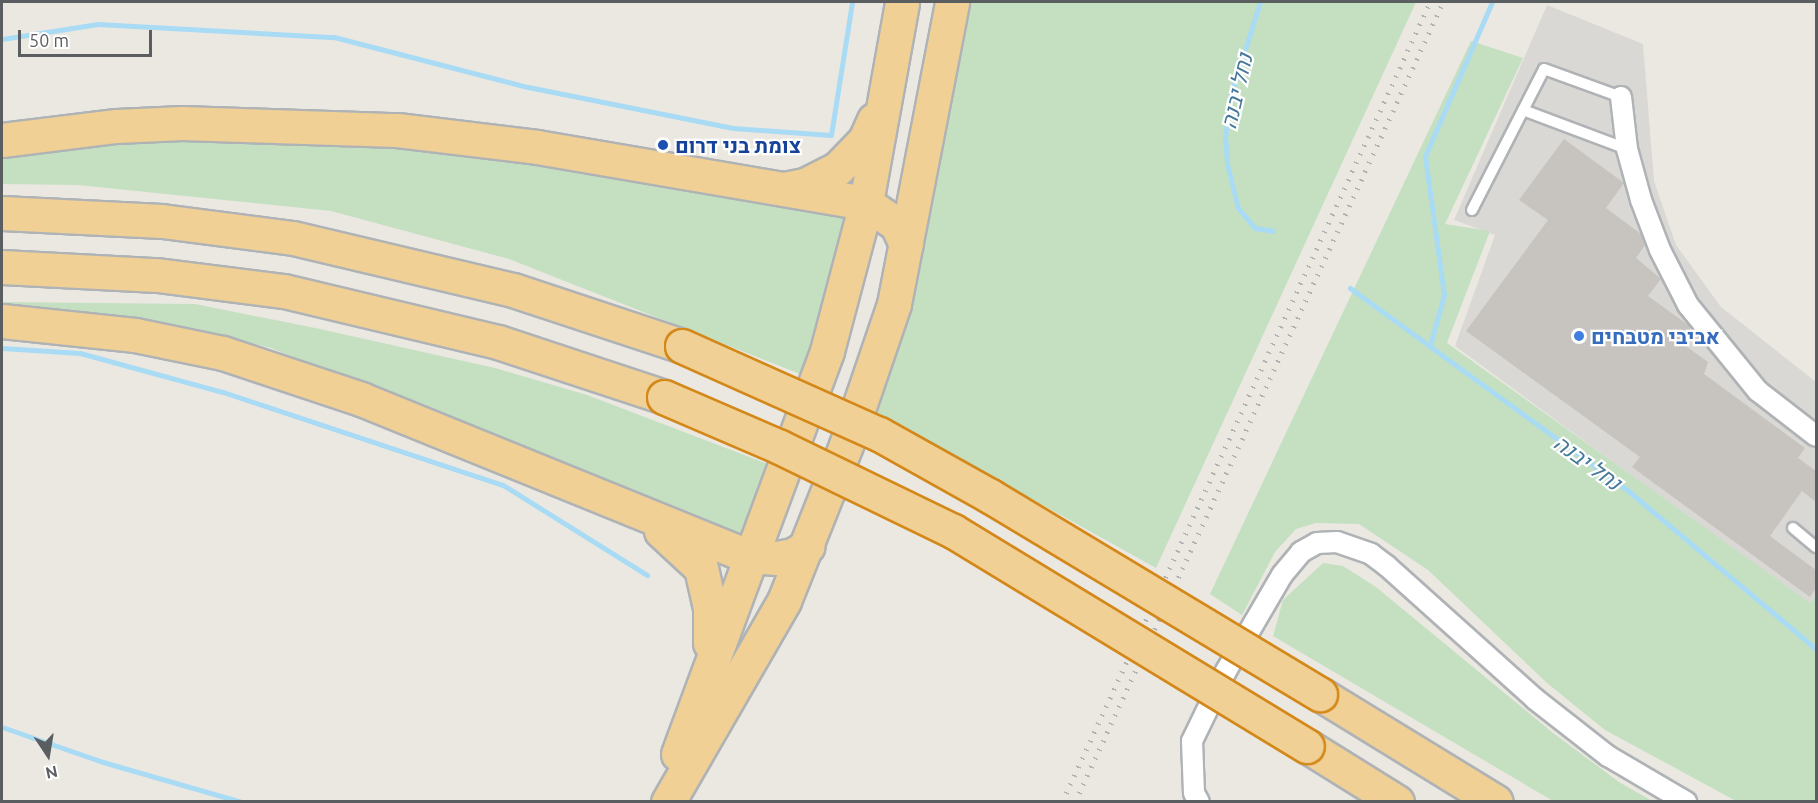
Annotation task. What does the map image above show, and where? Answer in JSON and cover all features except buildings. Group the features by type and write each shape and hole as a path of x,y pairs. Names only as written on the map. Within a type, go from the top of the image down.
{"highway":[{"path":"661,801 748,556 801,428 827,351 866,203 902,2"},
{"path":"668,801 784,601 808,546 876,360 894,304 952,2"},
{"path":"774,190 805,185 853,156 864,140 886,87"},
{"path":"2,140 116,126 182,123 397,129 537,147 774,190 866,203 897,225 906,244"},
{"path":"2,213 162,221 293,238 513,290 682,346 879,434 990,496 1496,801"},
{"path":"2,267 157,275 284,291 498,342 664,397 833,471 953,531 1393,799"},
{"path":"2,321 165,340 263,364 361,399 632,512 748,556 762,560 785,556 808,546"},
{"path":"632,512 669,536 701,568 710,608 708,672"}],"street":[{"path":"1621,97 1627,149 1660,250 1688,305 1758,391 1816,436"},
{"path":"1199,801 1194,793 1192,741 1226,671 1282,575 1301,552 1317,543 1336,542 1371,554 1535,699 1608,756 1686,801"}],"lane":[{"path":"1472,210 1544,69 1621,97"},
{"path":"1523,110 1627,149"},
{"path":"1793,528 1816,547"}],"shaded area":[{"path":"1547,5 1643,44 1654,181 1676,245 1721,307 1816,382 1816,595 1808,605 1455,346 1495,235 1454,220"}],"green space":[{"path":"966,2 1416,2 1156,568 870,409"},
{"path":"1471,41 1523,58 1445,224 1490,231 1447,343 1810,603 1816,595 1816,801 1736,801 1605,730 1547,683 1428,570 1359,524 1316,523 1296,529 1275,552 1242,615 1210,594"},
{"path":"147,138 437,150 848,215 805,376 509,259 331,211 78,185 2,184 2,159"},
{"path":"2,302 195,304 320,329 495,368 587,395 768,464 745,542 271,348 193,328 2,313"},
{"path":"1323,563 1343,566 1376,587 1553,733 1619,782 1652,801 1553,801 1273,636 1283,600"}],"waterway":[{"path":"2,39 98,24 334,37 528,87 733,128 831,135 852,2"},
{"name":"נחל יבנה","path":"1260,2 1230,97 1225,135 1227,164 1238,208 1255,228 1273,231"},
{"path":"1430,345 1444,295 1425,156 1492,2"},
{"name":"נחל יבנה","path":"1350,288 1626,489 1816,649"},
{"path":"2,348 80,353 223,392 503,485 647,575"},
{"path":"2,727 103,762 242,802"}],"railway":[{"path":"1062,802 1430,2"},
{"path":"1075,802 1443,2"}],"place":[{"name":"צומת בני דרום","path":"663,145"},
{"name":"אביבי מטבחים","path":"1579,336"}]}
